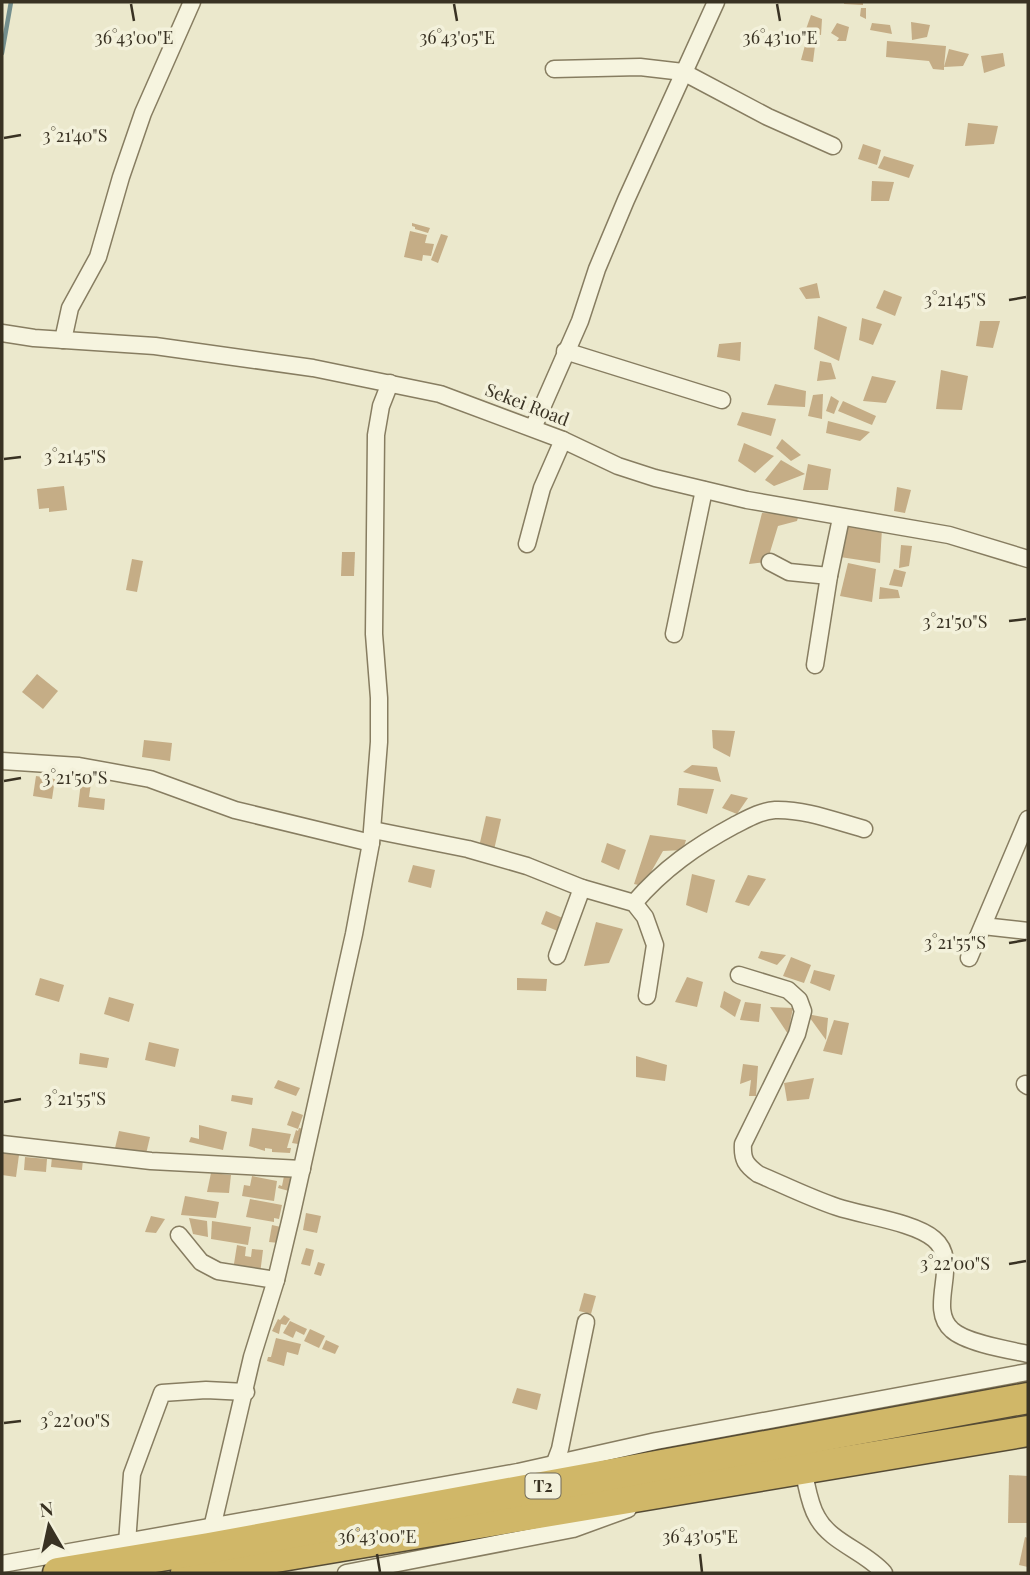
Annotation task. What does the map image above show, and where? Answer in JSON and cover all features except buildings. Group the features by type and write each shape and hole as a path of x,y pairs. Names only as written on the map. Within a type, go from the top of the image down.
{"highway":[{"name":"T2","path":"58,1573 209,1548 1028,1398"},
{"name":"T2","path":"181,1573 1028,1431"}],"street":[{"path":"63,340 70,308 98,257 143,113 192,2"},
{"path":"533,428 580,321 597,270 626,200 716,2"},
{"path":"554,69 640,67 683,72 768,117 833,146"},
{"name":"Sekei Road","path":"2,332 63,340 155,346 313,368 440,394 564,440 618,466 704,490 841,518 949,535 1028,559"},
{"path":"565,351 722,400"},
{"path":"212,1528 246,1392 252,1357 276,1280 302,1169 354,934 372,836 379,742 374,623 376,435 381,406 390,383"},
{"path":"527,544 542,488 564,440"},
{"path":"674,634 704,490"},
{"path":"815,665 841,518"},
{"path":"771,562 789,572 829,576"},
{"path":"2,761 79,766 150,779 235,810 492,856 634,903 645,916 655,946 647,996"},
{"path":"634,903 653,881 685,854 753,816 771,810 784,810 864,829"},
{"path":"970,958 1023,842 1028,819"},
{"path":"557,956 582,888"},
{"path":"983,926 1028,931"},
{"path":"738,975 788,990 799,1000 803,1011 797,1034 743,1144 742,1158 746,1166 758,1174 837,1207 931,1236 938,1243 946,1261 942,1304 947,1325 953,1332 966,1337 1028,1354"},
{"path":"2,1144 151,1161 302,1169"},
{"path":"179,1235 201,1262 218,1271 276,1280"},
{"path":"554,1465 560,1449 586,1322"},
{"path":"2,1564 554,1465 656,1440 1028,1372"},
{"path":"127,1543 132,1474 162,1393 195,1390 246,1392"},
{"path":"803,1470 817,1518 832,1534 867,1557 884,1573"},
{"path":"350,1573 573,1530 680,1491"}],"waterway":[{"path":"2,53 11,2"}]}
